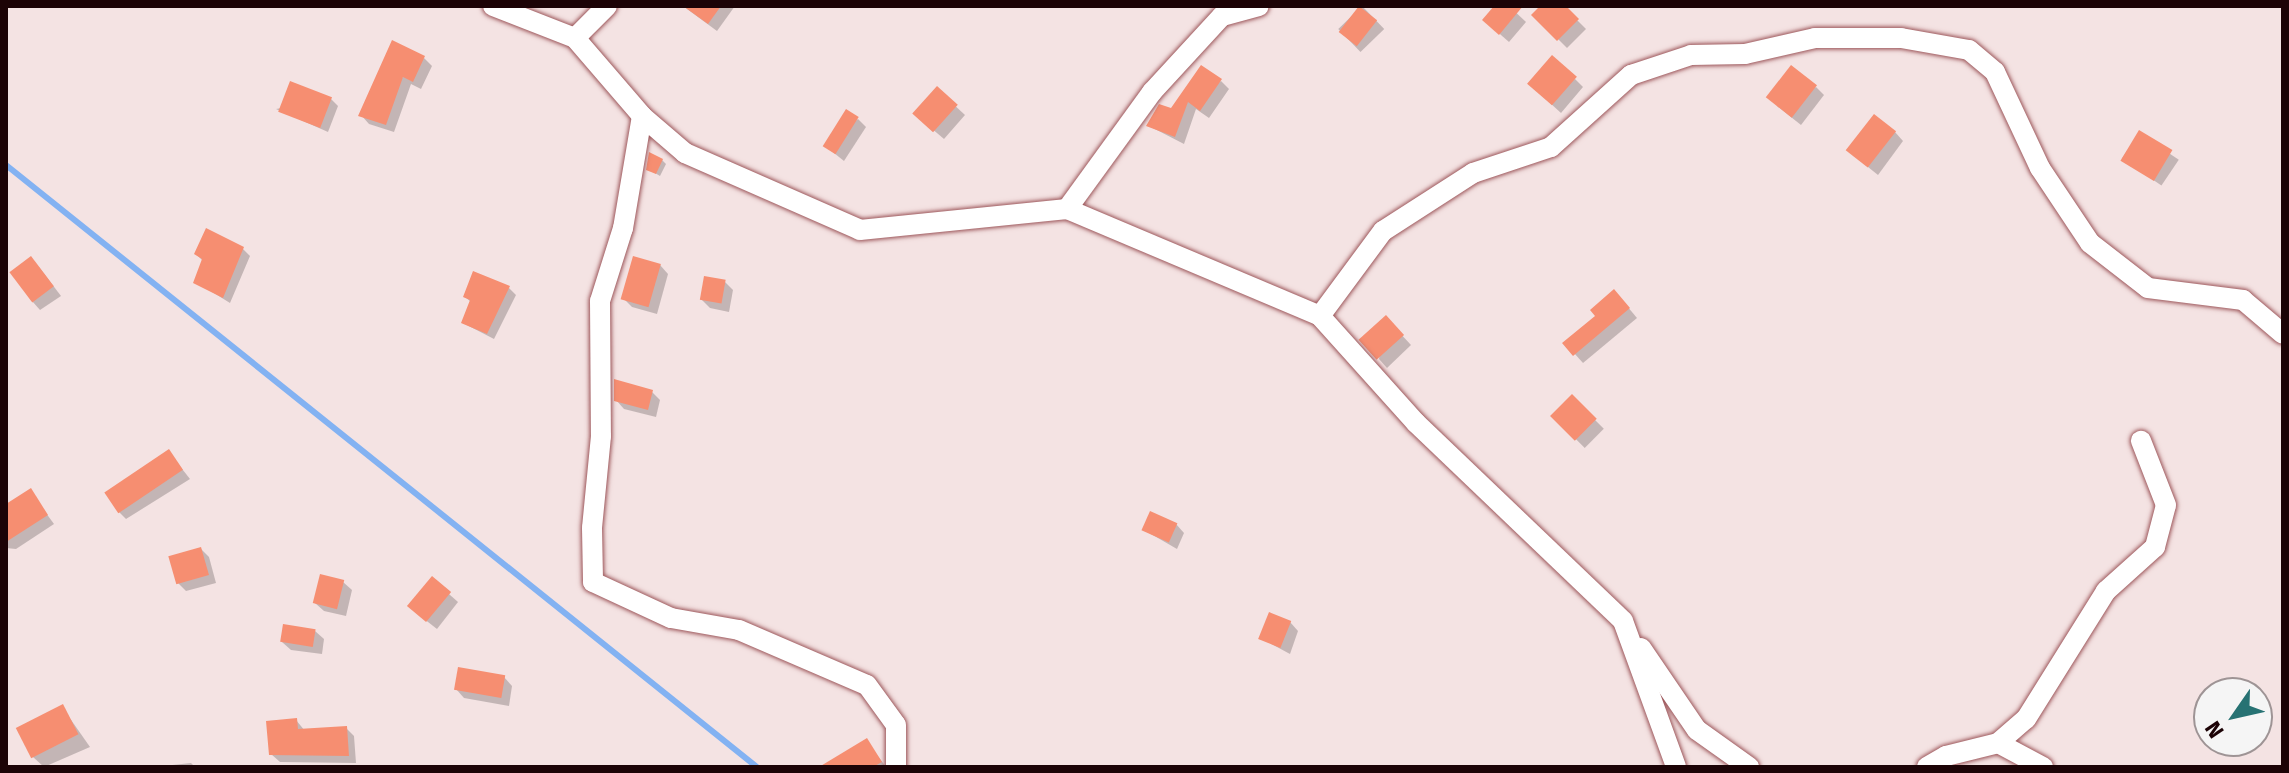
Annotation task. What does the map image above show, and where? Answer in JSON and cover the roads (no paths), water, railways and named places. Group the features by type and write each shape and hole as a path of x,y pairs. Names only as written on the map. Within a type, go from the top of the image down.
{"street":[{"path":"493,6 575,38 642,116 685,153 860,230 1067,209 1320,316 1416,423 1623,621 1697,730 1749,767"},
{"path":"575,38 607,6"},
{"path":"1067,209 1152,92 1222,16 1259,6"},
{"path":"1320,316 1383,231 1473,173 1551,147 1631,75 1691,55 1745,54 1815,38 1901,38 1969,50 1995,72 2040,168 2090,243 2101,252 2148,288 2243,300 2283,334"},
{"path":"642,116 623,228 600,301 601,436 592,528 593,582 671,618 739,630 867,685 896,725 896,767"},
{"path":"1927,767 1946,756 1998,743 2026,719 2106,591 2155,547 2166,505 2141,441"},
{"path":"1623,621 1676,767"},
{"path":"1998,743 2043,767"}],"waterway":[{"path":"6,165 757,767"}]}
